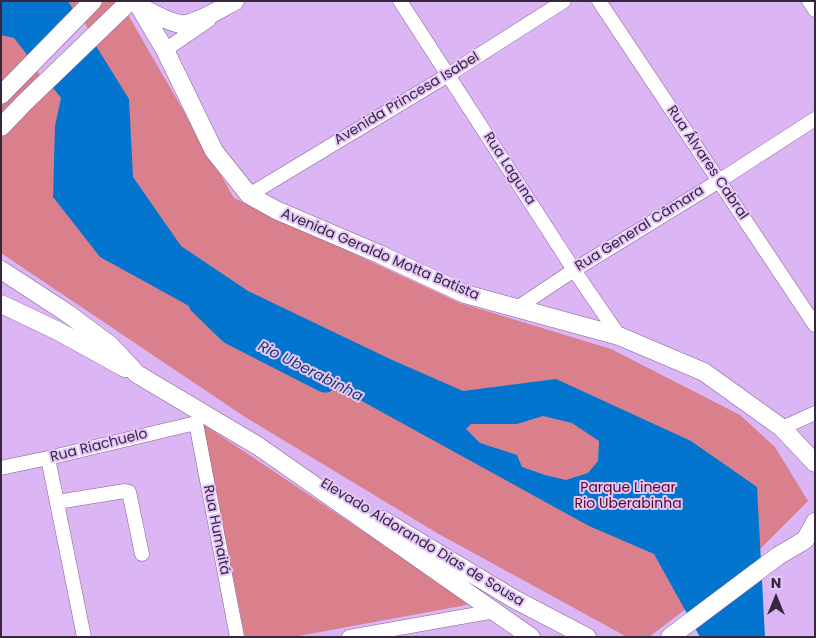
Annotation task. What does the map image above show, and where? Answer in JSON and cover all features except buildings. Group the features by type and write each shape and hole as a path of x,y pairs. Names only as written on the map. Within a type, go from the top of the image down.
{"main road":[{"path":"4,92 93,1"},
{"path":"1,127 24,103 135,3 178,24 186,24 208,16 235,1"},
{"name":"Avenida Geraldo Motta Batista","path":"135,3 166,50 214,151 249,195 276,210 379,254 465,294 620,336 704,372 782,428 815,464"},
{"path":"1,270 67,313 110,345 137,374"},
{"path":"1,304 58,331 137,374 198,417 258,446 531,637"},
{"name":"Elevado Aldorando Dias de Sousa","path":"258,446 514,598 587,637"},
{"path":"673,634 778,556 810,540 815,522"}],"street":[{"path":"166,50 235,1"},
{"name":"Rua Laguna","path":"400,1 574,270 620,336"},
{"name":"Avenida Princesa Isabel","path":"249,195 564,1"},
{"name":"Rua Álvares Cabral","path":"599,1 815,325"},
{"path":"809,1 815,10"},
{"name":"Rua General Câmara","path":"517,308 574,270 719,181 815,119"},
{"path":"782,428 815,413"},
{"name":"Rua Riachuelo","path":"1,468 48,458 198,417"},
{"name":"Rua Humaitá","path":"198,417 237,637"},
{"path":"48,458 84,637"},
{"path":"57,502 125,491 129,492 142,554"},
{"path":"349,637 494,611"}],"green space":[{"name":"Parque Linear Rio Uberabinha","path":"1,1 120,1 234,198 460,303 611,349 740,415 775,447 808,501 746,563 649,637 627,637 437,533 245,417 1,253"},
{"path":"203,424 472,604 293,637 245,637"}],"water":[{"path":"1,1 68,1 129,99 133,177 181,246 248,291 390,359 463,391 556,379 691,441 757,487 765,637 700,637 654,554 589,526 100,257 53,197 55,126 61,98 14,38 1,35","holes":["543,416 572,423 599,441 598,461 588,473 566,480 522,467 517,455 480,443 466,429 471,424 517,424"]}],"pier":[{"path":"78,12 94,39 47,84 29,61"}],"waterway":[{"name":"Rio Uberabinha","path":"201,303 231,332 325,380"}]}
